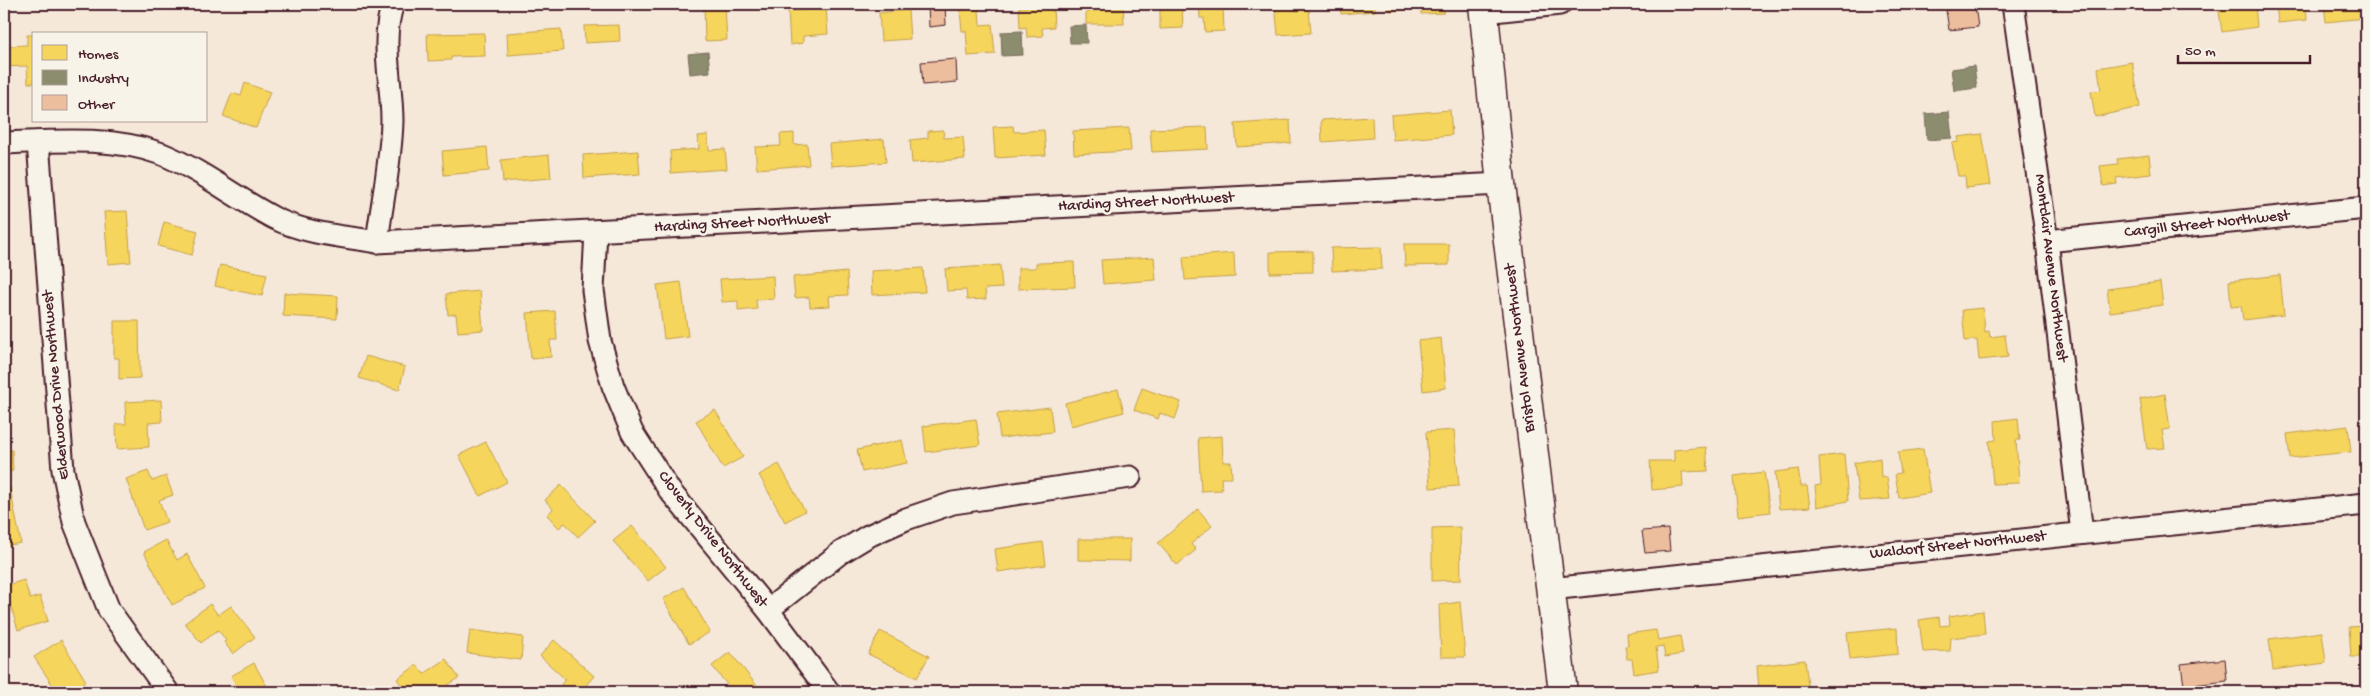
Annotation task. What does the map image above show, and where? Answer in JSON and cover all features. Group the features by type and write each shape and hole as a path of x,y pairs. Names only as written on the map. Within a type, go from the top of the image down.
{"street":[{"path":"377,242 392,122 388,17 394,4"},
{"path":"1484,8 1560,4"},
{"name":"Montclair Avenue Northwest","path":"2013,4 2047,241 2082,533"},
{"name":"Bristol Avenue Northwest","path":"1484,8 1501,184 1563,692"},
{"name":"Elderwood Drive Northwest","path":"38,142 62,470 74,522 109,610 168,692"},
{"name":"Harding Street Northwest","path":"4,143 91,142 127,145 161,154 275,218 312,232 377,242 1501,184"},
{"name":"Cargill Street Northwest","path":"2047,241 2366,208"},
{"name":"Cloverly Drive Northwest","path":"596,231 593,290 600,341 613,386 632,432 670,491 768,610 829,692"},
{"path":"768,610 840,553 868,536 906,519 953,502 1130,477"},
{"name":"Waldorf Street Northwest","path":"1550,589 2366,504"}],"building: Homes":[{"path":"1090,4 1123,4 1124,24 1086,24 1086,12 1090,12"},
{"path":"1160,4 1182,4 1183,28 1160,29"},
{"path":"1199,4 1223,4 1224,31 1205,32 1204,18 1200,18"},
{"path":"1275,4 1292,4 1293,10 1309,9 1311,33 1278,35"},
{"path":"1340,4 1375,4 1375,11 1341,14"},
{"path":"1390,4 1444,4 1444,13 1421,14 1421,8 1390,11"},
{"path":"2218,4 2255,4 2257,27 2222,32"},
{"path":"2276,4 2306,4 2307,20 2278,23"},
{"path":"2324,4 2363,4 2365,18 2326,22"},
{"path":"1053,5 1054,27 1042,28 1043,36 1027,37 1026,27 1020,28 1019,7"},
{"path":"725,6 727,40 705,41 704,7"},
{"path":"826,8 828,34 803,36 803,43 790,45 788,11"},
{"path":"979,9 980,25 992,24 995,54 968,56 966,31 962,31 960,10"},
{"path":"908,10 910,39 881,41 879,13"},
{"path":"619,25 620,41 585,43 584,26"},
{"path":"561,29 563,51 508,55 507,33"},
{"path":"484,33 485,56 451,57 451,60 428,61 427,34"},
{"path":"27,35 32,35 32,83 28,83 27,66 5,67 4,46 27,45"},
{"path":"2132,62 2140,107 2095,117 2091,92 2101,90 2098,68"},
{"path":"245,83 270,92 256,128 223,116 232,93 241,96"},
{"path":"1450,110 1452,135 1393,140 1391,115"},
{"path":"1372,117 1373,138 1322,142 1321,120"},
{"path":"1290,120 1291,143 1237,147 1235,124"},
{"path":"1013,126 1014,132 1044,130 1046,155 995,158 993,127"},
{"path":"1207,127 1208,149 1152,152 1150,129"},
{"path":"1129,128 1131,151 1074,154 1073,131"},
{"path":"943,130 944,138 963,137 965,159 912,163 910,140 928,138 928,131"},
{"path":"794,133 794,145 807,144 809,165 757,169 755,147 781,146 780,134"},
{"path":"1982,134 1991,185 1966,188 1965,176 1958,176 1952,143 1959,142 1958,137"},
{"path":"708,135 709,150 725,149 727,169 671,173 670,151 699,149 698,136"},
{"path":"884,139 886,162 831,166 829,144"},
{"path":"487,147 489,171 444,175 442,151"},
{"path":"638,151 640,174 584,178 583,155"},
{"path":"549,155 551,178 503,182 501,160"},
{"path":"2149,155 2151,174 2116,178 2117,184 2103,186 2100,166 2118,164 2117,159"},
{"path":"127,211 131,262 108,264 104,212"},
{"path":"164,222 198,231 192,255 158,246"},
{"path":"1404,244 1449,244 1449,265 1405,266"},
{"path":"1381,247 1382,269 1332,271 1331,248"},
{"path":"1313,251 1313,272 1270,273 1270,252"},
{"path":"1234,253 1235,277 1185,280 1183,257"},
{"path":"1154,257 1156,280 1103,284 1101,260"},
{"path":"1074,262 1075,287 1018,289 1018,268 1036,268 1036,263"},
{"path":"220,265 267,274 262,296 215,286"},
{"path":"1000,265 1002,288 985,289 986,299 967,300 966,290 947,291 945,269"},
{"path":"923,268 925,292 872,295 871,271"},
{"path":"847,272 848,295 829,296 830,306 810,307 809,297 795,298 793,277"},
{"path":"2280,275 2284,315 2243,320 2241,306 2231,307 2229,281"},
{"path":"773,276 774,299 756,300 757,309 738,311 738,301 722,302 720,279"},
{"path":"9,281 9,301 4,301 4,282"},
{"path":"681,282 688,336 664,339 657,285"},
{"path":"2160,282 2163,305 2110,312 2107,289"},
{"path":"480,291 483,330 458,332 456,314 448,315 446,294"},
{"path":"284,293 338,296 337,319 283,316"},
{"path":"1983,308 1985,332 1989,331 1990,337 2005,335 2008,357 1979,360 1977,340 1965,341 1962,310"},
{"path":"555,311 557,340 550,340 551,357 531,359 527,313"},
{"path":"114,321 139,321 140,378 119,379 119,358 114,358"},
{"path":"1441,338 1446,388 1423,391 1418,341"},
{"path":"4,339 7,339 8,372 5,372 4,391"},
{"path":"366,356 405,367 399,390 359,378"},
{"path":"1142,388 1181,402 1175,419 1160,413 1158,419 1134,410"},
{"path":"1118,389 1124,412 1071,426 1065,403"},
{"path":"2165,394 2170,429 2162,430 2165,448 2147,449 2140,399"},
{"path":"161,400 162,422 148,423 149,447 117,449 116,424 126,424 125,402"},
{"path":"1050,407 1053,432 1000,438 997,414"},
{"path":"715,410 743,457 723,468 696,421"},
{"path":"2018,418 2020,440 2016,440 2019,483 1993,484 1989,441 1996,440 1995,421"},
{"path":"976,419 980,445 926,452 923,426"},
{"path":"2348,426 2351,452 2290,458 2287,434"},
{"path":"1454,430 1459,486 1430,488 1426,432"},
{"path":"6,434 7,450 12,450 13,471 4,472 4,435"},
{"path":"1222,436 1223,462 1231,462 1232,478 1221,478 1222,490 1201,491 1198,438"},
{"path":"902,440 907,463 862,472 857,450"},
{"path":"486,442 507,482 480,496 459,455"},
{"path":"1706,447 1708,471 1682,472 1683,487 1652,490 1650,461 1674,461 1674,450"},
{"path":"1923,449 1930,493 1899,498 1895,474 1901,473 1898,452"},
{"path":"1844,454 1848,501 1817,507 1815,486 1821,485 1819,457"},
{"path":"1880,458 1881,478 1887,477 1890,499 1859,501 1854,463"},
{"path":"779,464 805,511 785,522 759,475"},
{"path":"1798,469 1801,486 1807,486 1810,507 1779,509 1775,472"},
{"path":"148,471 152,481 166,476 173,495 159,500 167,522 144,530 126,479"},
{"path":"1764,472 1770,512 1738,516 1734,476"},
{"path":"561,485 595,521 578,537 565,523 559,528 547,515 553,509 545,500"},
{"path":"10,488 21,543 4,546 4,489"},
{"path":"1198,509 1212,526 1191,544 1196,550 1177,565 1158,543"},
{"path":"632,526 666,567 648,581 613,541"},
{"path":"1460,527 1461,580 1432,581 1432,528"},
{"path":"1078,539 1130,539 1130,561 1078,560"},
{"path":"166,540 177,560 187,554 205,588 172,605 144,552"},
{"path":"1043,542 1046,565 998,572 995,549"},
{"path":"24,580 30,599 40,596 48,621 18,630 5,586"},
{"path":"684,587 710,632 689,644 663,599"},
{"path":"1460,602 1465,657 1441,657 1439,605"},
{"path":"210,604 218,615 231,606 255,637 233,654 218,630 201,643 185,623"},
{"path":"1983,611 1985,634 1951,638 1950,651 1923,652 1919,620 1939,617 1940,626 1950,625 1949,616"},
{"path":"2366,626 2366,657 2351,657 2349,627"},
{"path":"1897,628 1898,654 1850,659 1847,633"},
{"path":"470,630 523,637 521,660 467,653"},
{"path":"1656,630 1658,640 1680,636 1683,654 1665,657 1663,646 1656,647 1659,670 1634,674 1632,659 1627,659 1625,646 1628,646 1627,634"},
{"path":"880,631 929,656 917,678 868,654"},
{"path":"2322,632 2326,663 2273,670 2269,639"},
{"path":"61,640 86,681 68,692 57,692 34,657"},
{"path":"554,640 594,676 580,692 569,692 561,685 565,679 540,656"},
{"path":"730,652 762,692 733,692 712,666"},
{"path":"446,659 459,678 437,692 406,692 397,679 417,665 424,674"},
{"path":"1805,660 1808,686 1759,690 1757,666"},
{"path":"254,663 270,692 240,692 231,676"},
{"path":"1373,689 1374,692 1344,692"}],"building: Industry":[{"path":"1086,25 1087,43 1070,43 1069,26"},
{"path":"1022,31 1023,55 1002,56 1001,32"},
{"path":"708,52 710,72 690,74 688,54"},
{"path":"1974,66 1977,88 1954,91 1951,69"},
{"path":"1949,112 1952,138 1927,140 1925,114"}],"building: Other":[{"path":"928,4 945,4 946,25 929,27"},
{"path":"1975,6 1978,27 1949,30 1946,10"},
{"path":"956,59 957,82 923,85 921,62"},
{"path":"1668,529 1670,551 1645,553 1642,531"},
{"path":"2225,659 2227,681 2184,686 2181,664"}]}
